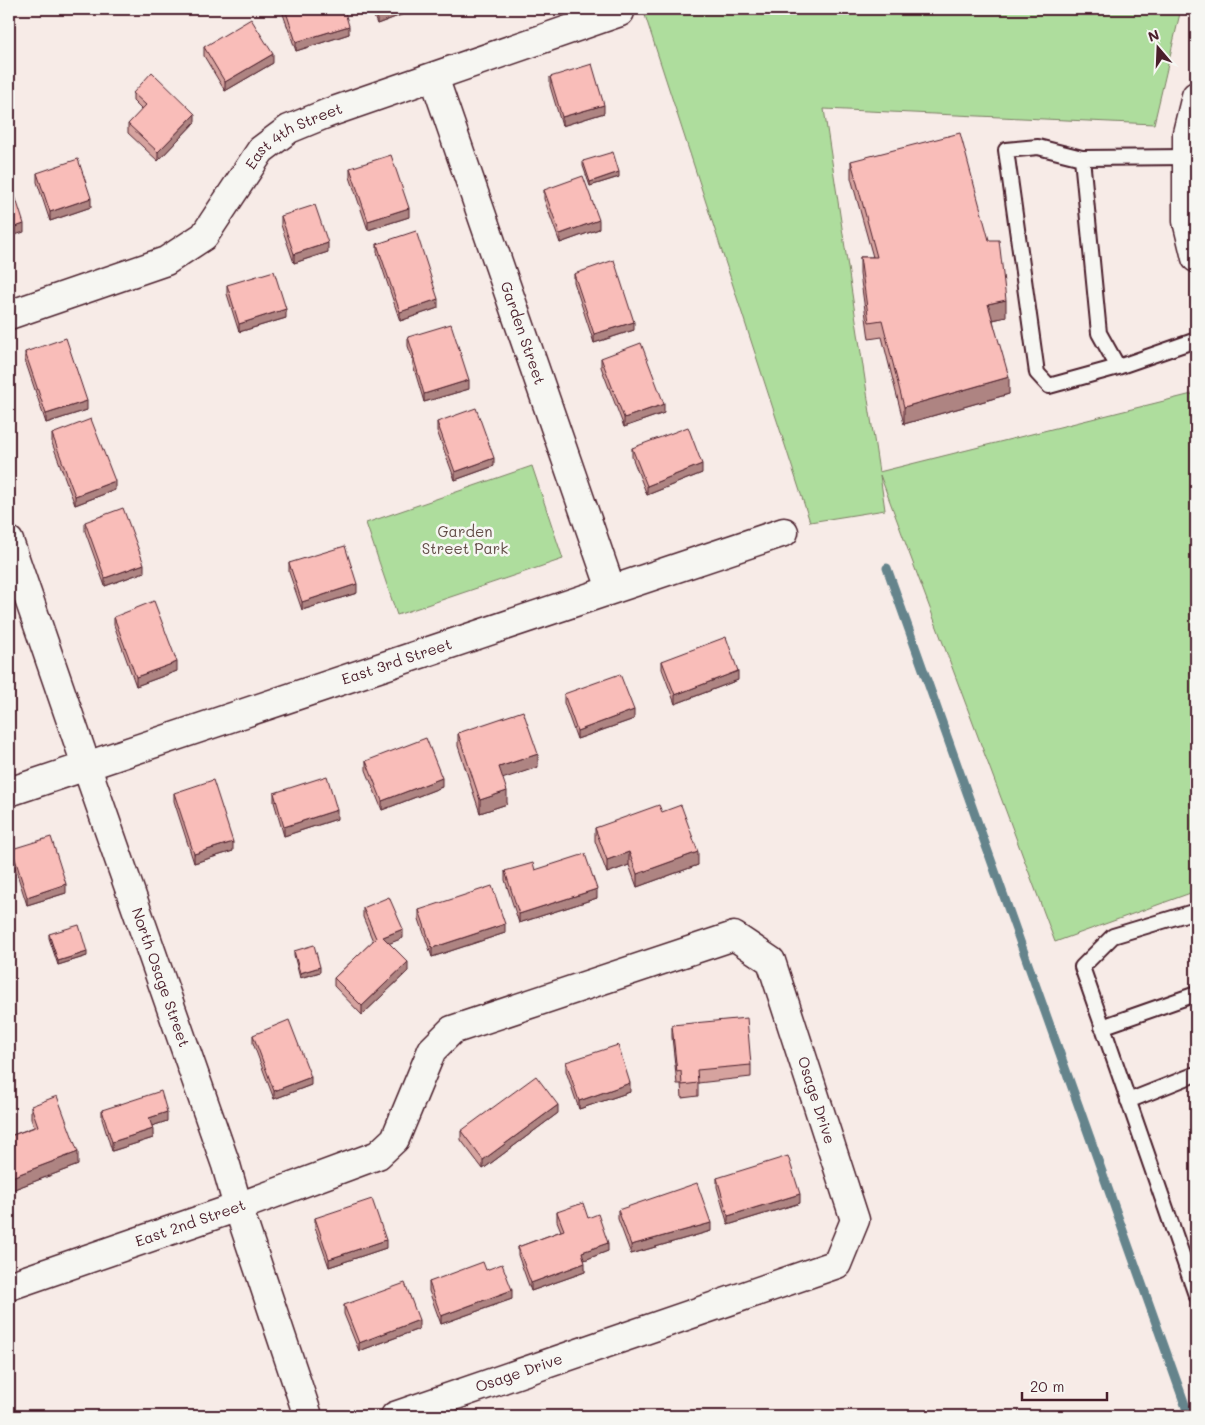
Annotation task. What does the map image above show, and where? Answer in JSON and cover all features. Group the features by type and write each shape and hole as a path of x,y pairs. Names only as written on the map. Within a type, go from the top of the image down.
{"street":[{"name":"East 4th Street","path":"9,314 166,261 204,236 261,150 289,129 328,113 620,12"},
{"name":"Garden Street","path":"434,77 611,589"},
{"path":"1196,96 1187,133 1187,221 1196,258"},
{"name":"East 3rd Street","path":"9,792 784,532"},
{"name":"North Osage Street","path":"9,540 226,1165 238,1207 308,1416"},
{"name":"Osage Drive","path":"373,1156 378,1155 395,1139 432,1050 452,1030 734,936 771,961 856,1220 837,1264 395,1416"},
{"name":"East 2nd Street","path":"9,1286 238,1207 373,1156"}],"lane":[{"path":"1187,157 1082,158 1038,147 1006,150 1037,373 1049,386 1118,366 1196,340"},
{"path":"1082,158 1099,334 1118,366"},
{"path":"1196,911 1113,936 1082,967 1196,1295"},
{"path":"1102,1027 1196,994"},
{"path":"1128,1101 1196,1074"}],"green space":[{"path":"643,9 1181,9 1154,124 824,109 879,472 1196,393 1196,891 1055,942 880,475 885,510 810,522"},
{"name":"Garden Street Park","path":"532,466 563,559 397,615 366,523"}],"building":[{"path":"285,9 344,9 349,26 296,42"},
{"path":"375,9 394,9 377,15"},
{"path":"251,19 273,54 225,82 204,47"},
{"path":"592,64 604,105 562,117 550,77"},
{"path":"152,72 195,114 158,152 128,124 146,105 133,93"},
{"path":"960,133 989,240 999,240 1006,300 988,304 1009,377 904,407 882,320 869,322 860,257 877,257 851,161"},
{"path":"613,152 619,172 590,182 583,161"},
{"path":"391,155 409,208 368,221 350,168"},
{"path":"78,159 91,198 50,212 37,173"},
{"path":"583,176 599,220 560,234 544,190"},
{"path":"9,177 24,224 9,229"},
{"path":"315,205 328,243 294,254 281,216"},
{"path":"416,231 438,299 400,312 377,244"},
{"path":"614,260 634,322 594,334 574,274"},
{"path":"274,271 286,309 239,324 227,285"},
{"path":"451,324 469,380 424,394 408,337"},
{"path":"66,338 87,401 46,414 25,352"},
{"path":"641,343 664,404 624,418 601,358"},
{"path":"476,408 494,458 455,472 437,422"},
{"path":"91,419 115,481 75,496 52,434"},
{"path":"688,427 702,464 647,486 632,448"},
{"path":"123,508 144,564 105,578 85,522"},
{"path":"345,546 357,584 302,602 289,563"},
{"path":"154,601 177,662 136,677 114,617"},
{"path":"726,637 738,671 675,695 662,661"},
{"path":"620,674 634,710 577,731 564,694"},
{"path":"523,711 538,754 499,767 507,791 480,800 458,733"},
{"path":"426,738 442,778 382,801 366,761"},
{"path":"327,776 337,810 284,827 274,793"},
{"path":"213,780 233,842 194,854 174,793"},
{"path":"659,805 662,812 681,805 698,852 637,874 629,852 607,860 595,828"},
{"path":"51,837 66,884 27,897 12,849"},
{"path":"585,854 597,889 519,914 505,871 533,863 535,870"},
{"path":"492,886 505,924 432,948 419,910"},
{"path":"389,897 403,929 383,937 408,962 362,1006 334,978 376,938 363,908"},
{"path":"79,925 87,952 58,961 49,934"},
{"path":"314,945 320,967 300,973 294,951"},
{"path":"747,1018 751,1065 697,1070 698,1083 682,1085 681,1071 677,1072 672,1025"},
{"path":"289,1020 311,1077 274,1091 253,1035"},
{"path":"618,1045 630,1083 579,1101 566,1062"},
{"path":"536,1076 558,1105 483,1160 461,1131"},
{"path":"161,1091 167,1112 149,1118 153,1129 112,1142 102,1110"},
{"path":"57,1096 78,1152 9,1178 9,1134 10,1136 38,1126 31,1106"},
{"path":"788,1156 800,1194 728,1216 717,1178"},
{"path":"697,1183 711,1223 631,1245 618,1210"},
{"path":"372,1199 386,1240 329,1259 315,1218"},
{"path":"583,1203 588,1218 598,1214 608,1243 582,1252 585,1263 531,1283 518,1247 564,1230 557,1212"},
{"path":"483,1262 486,1270 502,1264 512,1290 441,1316 429,1282"},
{"path":"405,1283 419,1320 359,1343 344,1305"}],"waterway":[{"path":"887,568 1189,1416"}]}
